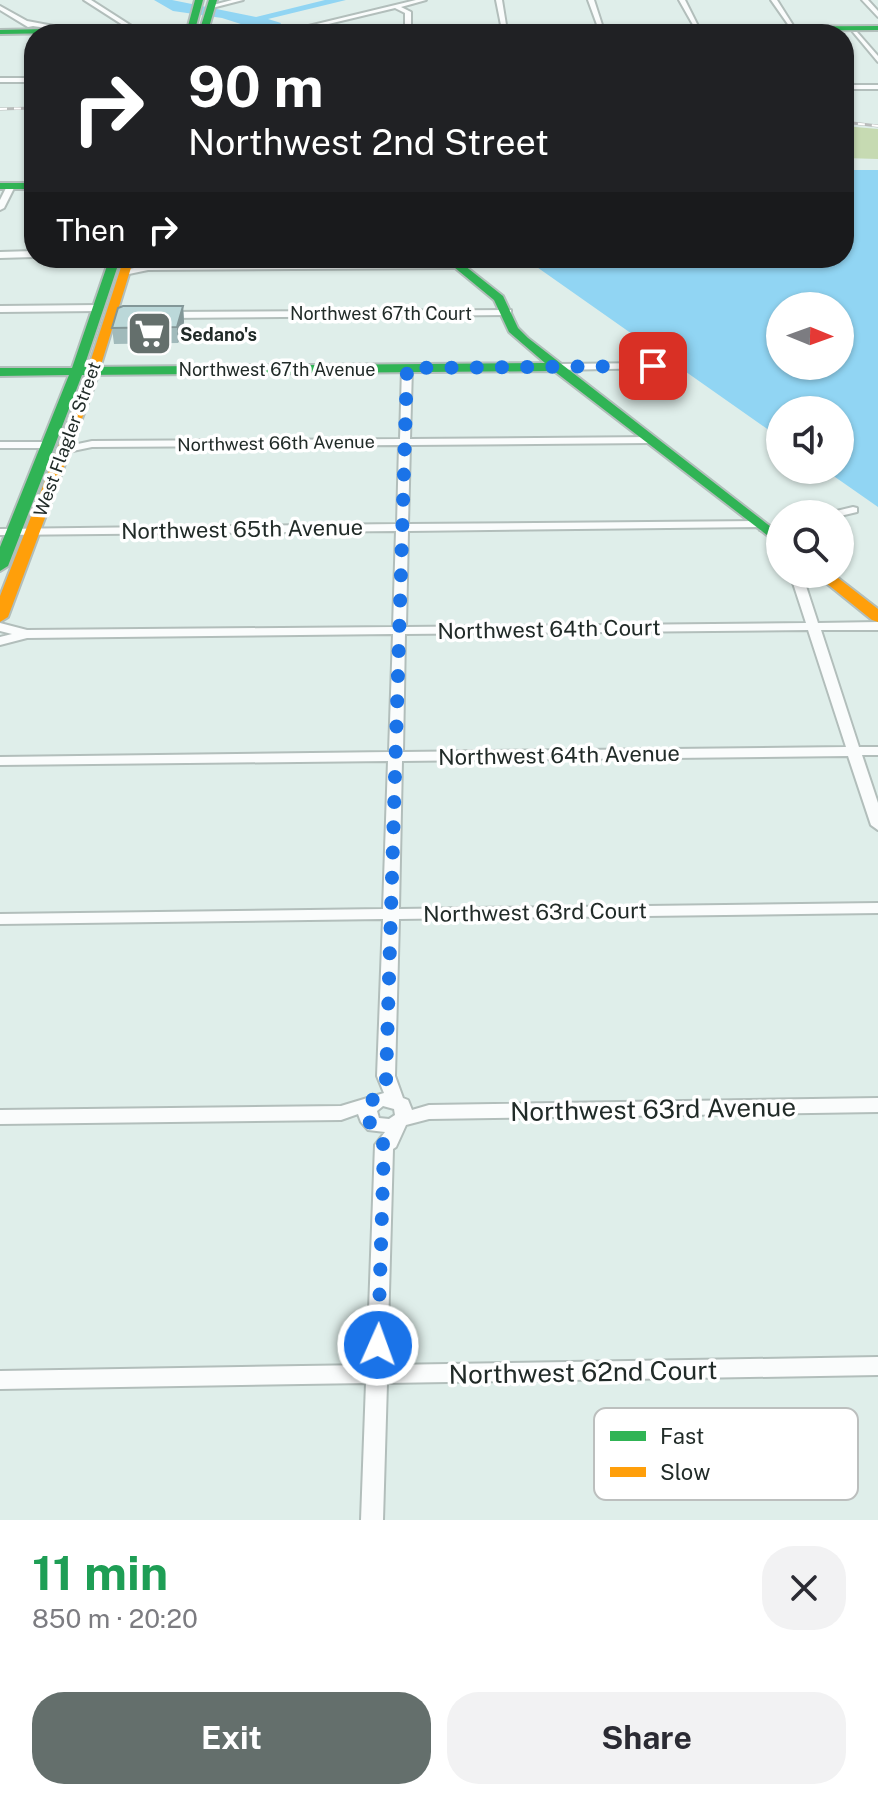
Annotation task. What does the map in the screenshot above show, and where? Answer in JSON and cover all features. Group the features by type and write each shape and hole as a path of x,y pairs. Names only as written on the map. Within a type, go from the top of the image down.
{"main road":[{"path":"177,24 202,19"},
{"path":"854,30 878,30"},
{"path":"855,33 878,30"},
{"path":"0,32 24,31"},
{"name":"West Flagler Street","path":"0,617 33,531 85,370 111,313 123,268"},
{"path":"461,268 499,298 517,335 766,527"},
{"name":"Northwest 67th Avenue","path":"0,372 558,367"},
{"name":"West Flagler Street","path":"0,566 7,532 60,445"},
{"path":"841,588 878,617"}],"street":[{"path":"87,0 125,24"},
{"path":"202,19 237,0"},
{"path":"202,19 237,0"},
{"path":"351,24 423,0"},
{"path":"499,0 504,24"},
{"path":"591,0 597,24"},
{"path":"682,0 695,24"},
{"path":"774,0 791,24"},
{"path":"865,0 878,15"},
{"path":"397,7 408,12 408,24"},
{"path":"0,8 25,24"},
{"path":"855,33 878,60"},
{"path":"0,80 24,80"},
{"path":"854,87 878,87"},
{"path":"0,208 6,186"},
{"path":"0,255 24,254"},
{"path":"0,309 111,313"},
{"name":"Northwest 67th Court","path":"152,315 508,312"},
{"name":"Northwest 67th Avenue","path":"558,367 653,366"},
{"path":"384,1145 390,1142 398,1112 391,1086 386,1081 407,368"},
{"name":"Northwest 66th Avenue","path":"0,445 651,440"},
{"name":"Northwest 65th Avenue","path":"7,532 403,528 766,531"},
{"path":"801,588 878,825"},
{"name":"Northwest 64th Court","path":"0,641 27,634 878,626"},
{"name":"Northwest 64th Court","path":"0,627 27,634"},
{"name":"Northwest 64th Avenue","path":"0,761 878,751"},
{"name":"Northwest 63rd Court","path":"0,919 878,908"},
{"path":"384,1145 377,1140 372,1113 380,1086 386,1081"},
{"name":"Northwest 63rd Avenue","path":"398,1112 878,1105"},
{"path":"0,1117 398,1112"},
{"path":"372,1113 386,1127 398,1112"},
{"path":"372,1520 384,1145"},
{"name":"Northwest 62nd Court","path":"0,1380 878,1366"}],"green space":[{"path":"854,127 878,129 878,159 854,158"}],"water":[{"path":"154,0 172,0 256,17 325,0 346,0 268,19 280,24 241,24 173,11"},
{"path":"854,170 878,170 878,507 845,484 854,484 854,396 766,396 766,428 538,268 854,268"}],"building":[{"path":"183,306 177,327 112,328 118,308"}],"railway":[{"path":"0,109 24,108"},
{"path":"854,123 878,126"}],"traffic: fast":[{"path":"193,24 199,0"},
{"path":"206,24 213,0"},
{"path":"854,28 878,28"},
{"path":"0,32 24,31"},
{"path":"0,186 24,186"},
{"path":"0,566 77,371 111,268"},
{"path":"461,268 499,298 513,329 524,341 766,530"},
{"path":"0,372 558,367"}],"traffic: slow":[{"path":"0,617 90,381 126,268"},
{"path":"841,588 878,617"}],"place":[{"name":"Sedano's","path":"149,334"}],"route":[{"path":"378,1345 384,1145 377,1140 374,1125 366,1112 386,1081 407,368 653,366"}]}
